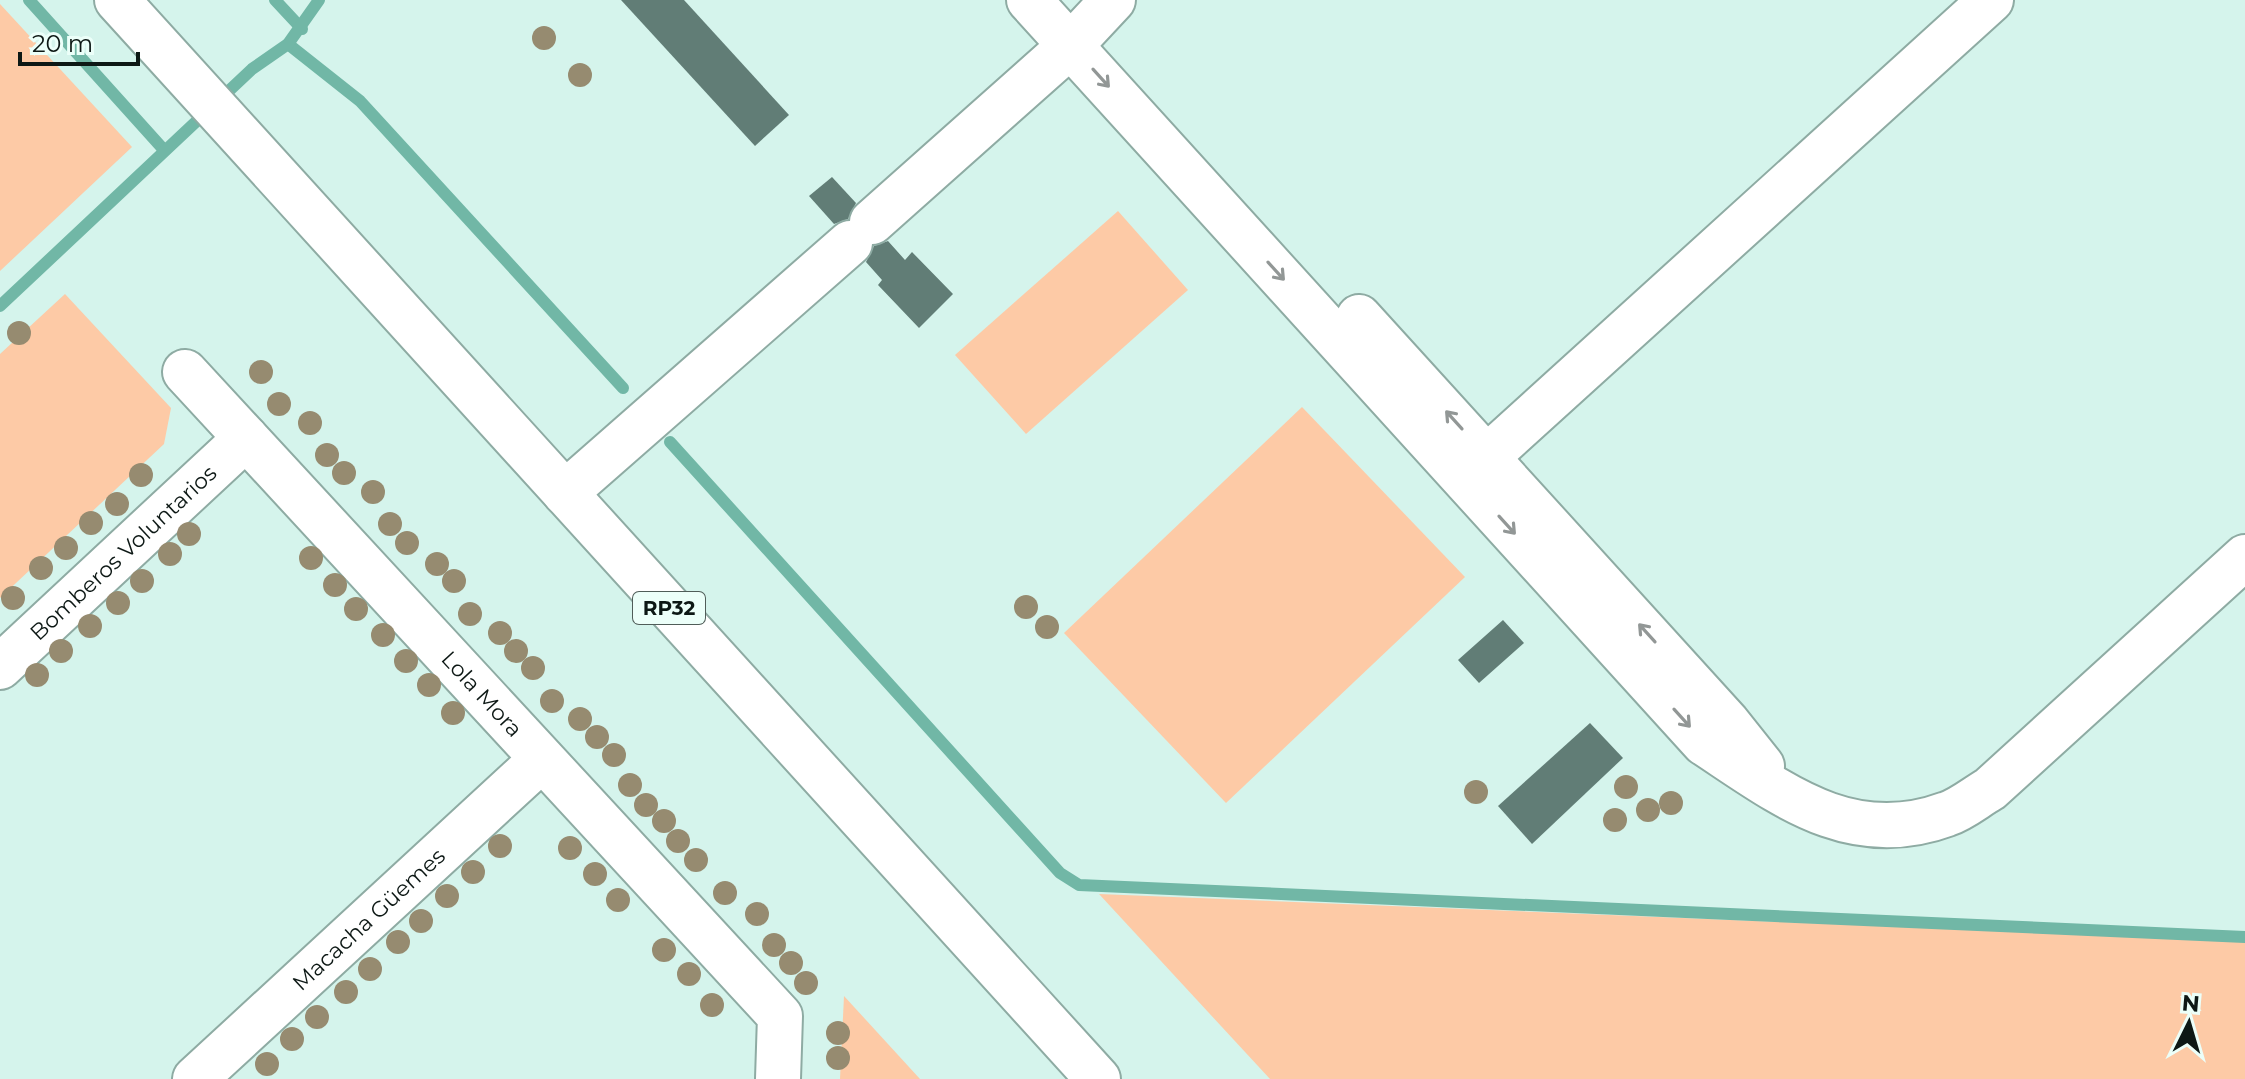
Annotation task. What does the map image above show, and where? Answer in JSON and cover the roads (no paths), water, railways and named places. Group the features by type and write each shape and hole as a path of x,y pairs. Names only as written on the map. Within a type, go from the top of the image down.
{"street":[{"name":"RP32","path":"117,0 1098,1079"},
{"path":"1029,0 1086,17 1476,468 1704,743 1788,799 1838,821 1902,824 1949,814 1990,789 2245,557"},
{"path":"1476,468 1991,0"},
{"path":"565,493 861,232 1086,17"},
{"name":"Lola Mora","path":"185,372 780,1016 778,1079"},
{"name":"Bomberos Voluntarios","path":"0,667 246,438"},
{"name":"Macacha Güemes","path":"195,1079 541,760"}],"waterway":[{"path":"29,0 164,150"},
{"path":"275,0 302,29"},
{"path":"0,306 252,69 288,44 319,0"},
{"path":"288,44 360,101 623,388"},
{"path":"670,442 1060,873 1079,885 2245,937"}]}
